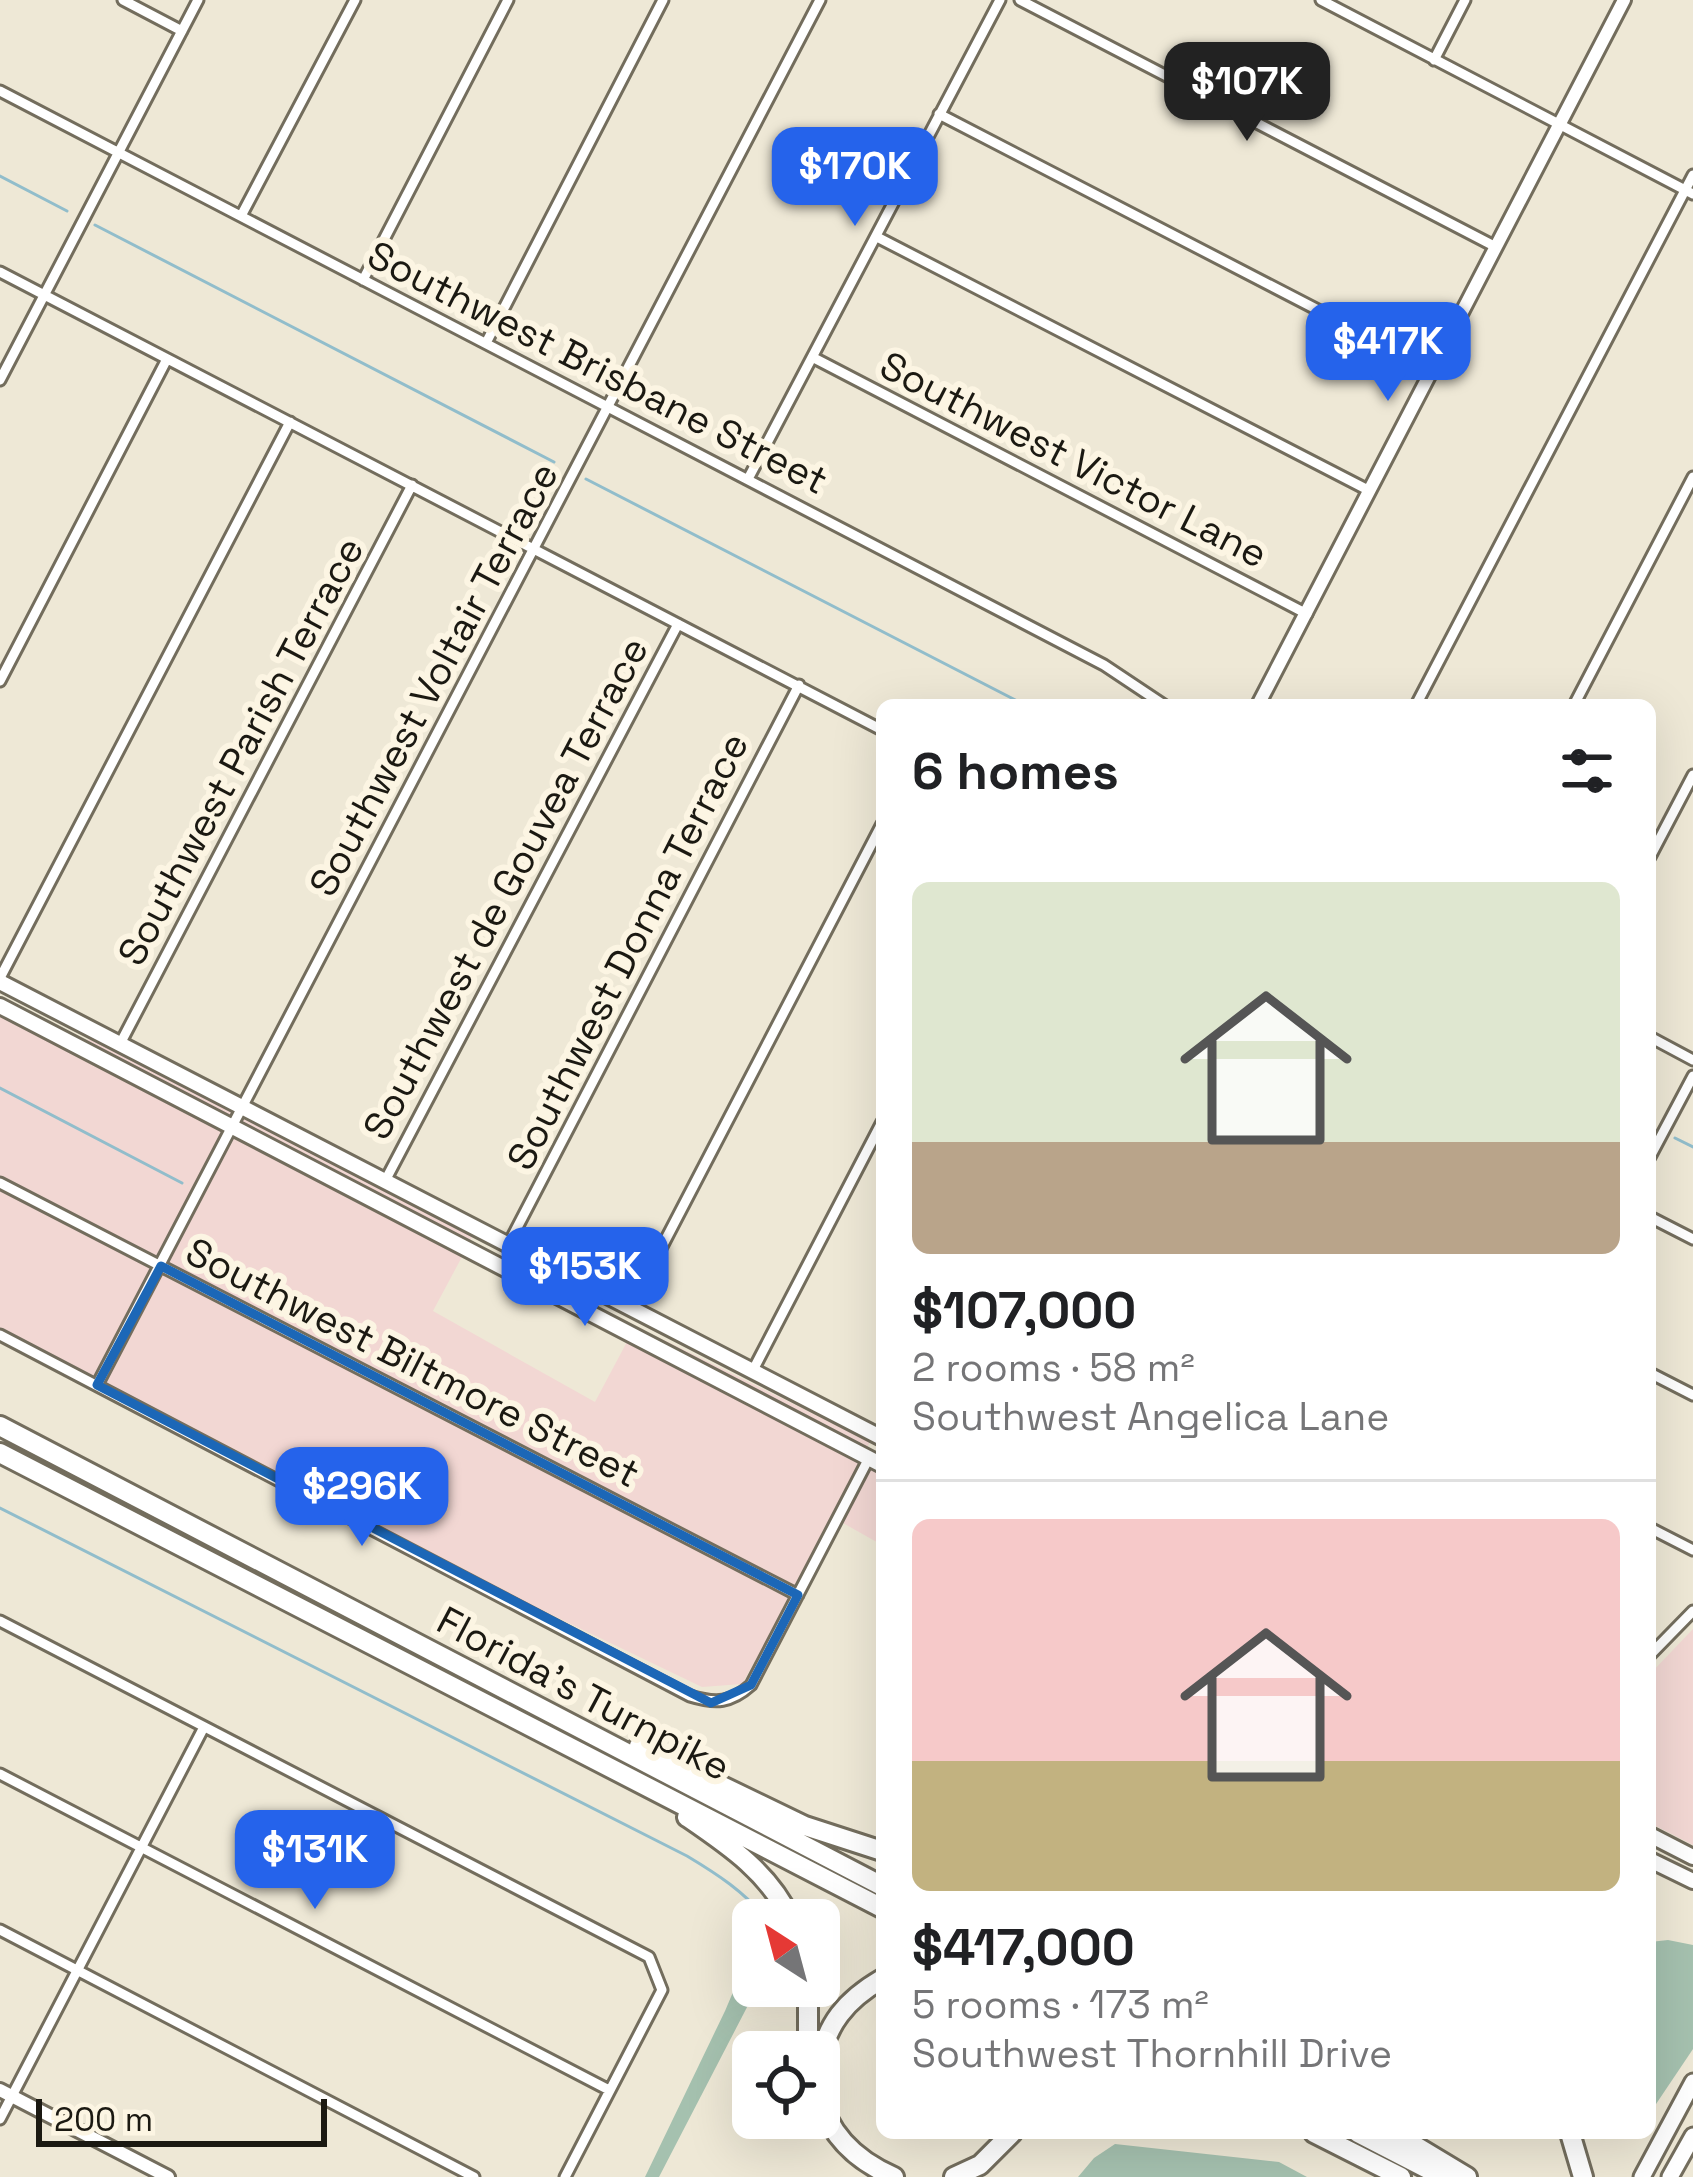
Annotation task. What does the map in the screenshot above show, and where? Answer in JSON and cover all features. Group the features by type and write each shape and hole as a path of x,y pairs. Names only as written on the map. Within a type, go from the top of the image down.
{"highway":[{"name":"Florida's Turnpike","path":"0,1426 876,1883"},
{"name":"Florida's Turnpike","path":"0,1454 876,1905"},
{"path":"515,1693 575,1715 805,1826 876,1849"},
{"path":"648,1790 748,1862 778,1899"},
{"path":"829,2031 842,2008 876,1983"},
{"path":"829,2139 840,2156 867,2177"},
{"path":"840,2139 869,2166 894,2177"},
{"path":"954,2177 980,2165 1006,2139"},
{"path":"979,2177 1008,2156 1020,2139"},
{"path":"1327,2139 1401,2177"},
{"path":"1370,2139 1443,2177"},
{"path":"1404,2139 1467,2177"},
{"path":"1572,2139 1583,2177"},
{"path":"1582,2139 1594,2177"}],"main road":[{"path":"0,980 876,1433"},
{"path":"99,1033 87,1035 12,996 0,1004 875,1461"},
{"path":"532,1282 545,1280 605,1312 629,1308"},
{"path":"648,1342 665,1334 718,1362 728,1360"},
{"path":"1656,1838 1693,1857"},
{"path":"1656,1863 1693,1881"},
{"path":"1642,2177 1693,2082"},
{"path":"1670,2177 1693,2136"}],"street":[{"path":"123,0 182,31"},
{"path":"0,380 198,0"},
{"path":"242,216 355,0"},
{"path":"363,280 508,0"},
{"path":"486,343 663,0"},
{"name":"Southwest Voltair Terrace","path":"97,1385 820,0"},
{"path":"748,478 1000,0"},
{"path":"1020,0 1496,248"},
{"path":"1321,0 1689,192"},
{"path":"1434,60 1465,0"},
{"path":"1261,699 1624,0"},
{"name":"Southwest Brisbane Street","path":"0,91 1104,665 1154,699"},
{"path":"939,114 1433,370"},
{"path":"1419,699 1689,192 1693,175"},
{"path":"877,237 1370,491"},
{"path":"0,272 876,727"},
{"path":"0,681 167,358"},
{"name":"Southwest Victor Lane","path":"814,358 1307,614"},
{"path":"0,980 290,422"},
{"path":"1577,699 1693,477"},
{"name":"Southwest Parish Terrace","path":"121,1044 412,485"},
{"name":"Southwest de Gouvea Terrace","path":"385,1181 678,624"},
{"name":"Southwest Donna Terrace","path":"508,1245 800,685"},
{"path":"1656,846 1693,775"},
{"path":"629,1308 876,835"},
{"path":"1656,1040 1693,1060"},
{"path":"1656,1145 1693,1076"},
{"path":"752,1372 876,1134"},
{"name":"Southwest Biltmore Street","path":"0,1183 798,1595"},
{"path":"1656,1219 1693,1239"},
{"path":"0,1335 711,1703 736,1699 751,1685 875,1461"},
{"path":"1656,1376 1693,1395"},
{"path":"1656,1531 1693,1550"},
{"path":"1656,1649 1693,1611"},
{"path":"0,1621 650,1957 662,1990 565,2177"},
{"path":"0,2119 6,2093 204,1727"},
{"path":"0,1774 609,2090"},
{"path":"0,1930 474,2177"},
{"path":"6,2093 168,2177"}],"highlighted area":[{"path":"161,1266 798,1595 751,1685 711,1703 97,1385"}],"shaded area":[{"path":"6,1003 235,1111 231,1120"},
{"path":"0,1012 226,1129 158,1259 0,1177"},
{"path":"245,1116 474,1234 468,1244 240,1125"},
{"path":"236,1134 464,1253 433,1311 595,1402 629,1338 862,1460 796,1588 168,1264"},
{"path":"0,1189 153,1268 94,1378 0,1328"},
{"path":"163,1273 791,1597 742,1684 702,1687 438,1560 104,1383"},
{"path":"664,1340 870,1442 866,1450 657,1341"},
{"path":"871,1465 876,1467 876,1542 843,1523"},
{"path":"1693,1629 1693,1845 1656,1826 1656,1668"}],"green space":[{"path":"1656,1941 1693,1945 1693,2049 1656,2104"},
{"path":"732,1994 732,2007 747,2007 659,2177 645,2177"},
{"path":"1115,2144 1279,2162 1307,2177 1078,2177"}],"waterway":[{"path":"0,176 67,211"},
{"path":"95,225 554,462"},
{"path":"586,479 1013,699"},
{"path":"0,1088 182,1183"},
{"path":"1675,1138 1693,1147"},
{"path":"0,1508 687,1856 747,1899"}]}
